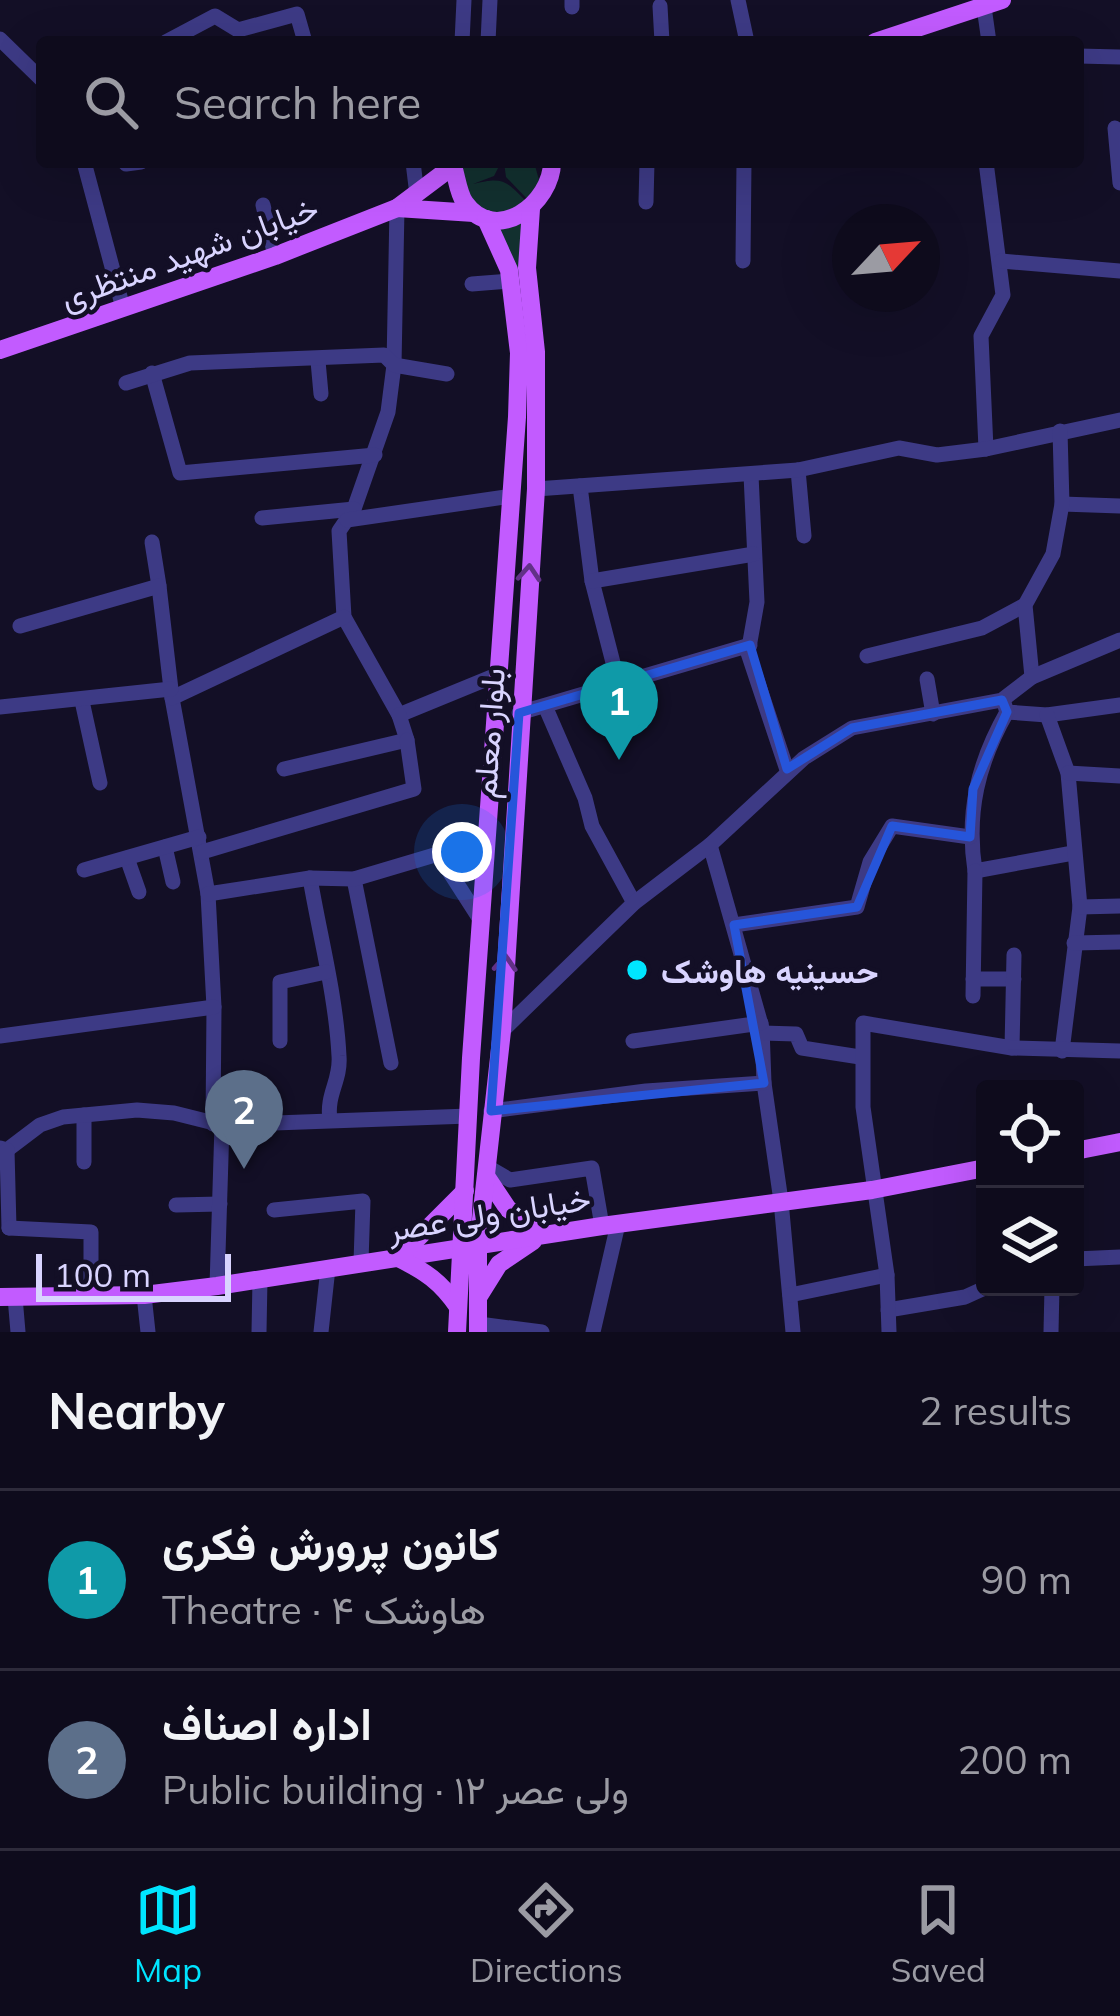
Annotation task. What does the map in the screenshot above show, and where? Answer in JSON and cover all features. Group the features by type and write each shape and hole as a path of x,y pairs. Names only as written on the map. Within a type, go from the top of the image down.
{"main road":[{"path":"891,36 1002,0"},
{"path":"397,208 449,168"},
{"name":"بلوار معلم","path":"455,168 460,192 480,216 511,281 519,353 469,1116 478,1180"},
{"name":"بلوار معلم","path":"457,1332 502,1031 536,489 536,352 527,268 532,209 552,168"},
{"path":"397,208 512,219 532,209"},
{"name":"خیابان شهید منتظری","path":"0,350 275,256 397,208"},
{"path":"1084,1148 1120,1142"},
{"name":"خیابان ولی عصر","path":"7,1297 144,1295 217,1286 544,1234 872,1190 976,1170"},
{"path":"458,1307 442,1284 398,1258 478,1180 544,1234 499,1264 478,1296"},
{"name":"بلوار معلم","path":"469,1247 478,1328"}],"street":[{"path":"462,36 464,0"},
{"path":"488,36 490,0"},
{"path":"738,0 746,36"},
{"path":"982,3 988,36"},
{"path":"660,6 662,36"},
{"path":"177,36 214,16 238,30 297,14 303,36"},
{"path":"0,39 36,74"},
{"path":"1084,56 1120,58"},
{"path":"1115,128 1120,183"},
{"path":"86,168 123,308"},
{"path":"413,168 417,195"},
{"path":"646,202 647,168"},
{"path":"743,262 744,168"},
{"path":"986,449 981,336 1003,295 987,168"},
{"path":"263,205 275,256"},
{"path":"84,870 414,789 399,715 344,617 339,531 351,514 388,412 394,365 397,208"},
{"path":"1000,261 1120,271"},
{"path":"472,284 511,281"},
{"path":"126,383 190,363 384,355 394,365 447,374"},
{"path":"318,361 321,394"},
{"path":"152,373 180,473 375,454"},
{"path":"536,489 798,470 899,448 937,455 1120,420"},
{"path":"867,656 982,628 1025,605 1053,554 1062,504 1060,431"},
{"path":"798,470 804,536"},
{"path":"751,475 757,602 748,653 787,770"},
{"path":"580,486 592,580 619,686"},
{"path":"262,518 351,514 512,496"},
{"path":"1062,504 1120,506"},
{"path":"152,542 172,694 208,895 220,1204 217,1286"},
{"path":"592,580 754,554"},
{"path":"20,626 159,586"},
{"path":"1025,605 1032,677"},
{"path":"0,707 172,694 344,617"},
{"path":"1014,979 973,988 973,789 1005,706 1032,677 1120,640"},
{"path":"519,712 750,645"},
{"path":"399,715 500,674"},
{"path":"927,679 933,713"},
{"path":"82,701 100,783"},
{"path":"502,1031 634,904 710,845 787,770 852,728 1005,706 1047,715 1120,705"},
{"path":"545,706 585,798 592,826 634,904"},
{"path":"1047,715 1068,773 1080,907 1062,1051"},
{"path":"284,769 406,740"},
{"path":"1068,773 1120,776"},
{"path":"734,925 857,907 870,862 892,826 970,837"},
{"path":"710,845 762,1028 764,1083 782,1201 794,1332"},
{"path":"165,847 173,882"},
{"path":"975,871 1073,853"},
{"path":"208,895 310,878 354,879 438,854 482,921"},
{"path":"127,858 139,892"},
{"path":"310,878 337,1019 340,1072 327,1101 330,1120"},
{"path":"354,879 391,1063"},
{"path":"1080,907 1120,906"},
{"path":"1074,943 1120,942"},
{"path":"1012,1048 1013,956"},
{"path":"280,1041 280,982 326,972"},
{"path":"0,1036 214,1007"},
{"path":"889,1332 887,1275 872,1190 860,1057 863,1023 1012,1048 1120,1052"},
{"path":"634,1041 762,1028 796,1034 802,1048 860,1057"},
{"path":"490,1111 646,1091 764,1083"},
{"path":"91,1296 91,1232 4,1232 3,1149 40,1125 63,1117 136,1110 174,1113 218,1125 469,1116"},
{"path":"84,1115 84,1162"},
{"path":"478,1180 592,1168 610,1225 593,1332"},
{"path":"274,1210 363,1201 361,1262"},
{"path":"176,1205 220,1204"},
{"path":"1084,1259 1120,1257"},
{"path":"321,1332 328,1268"},
{"path":"790,1295 887,1275"},
{"path":"259,1332 260,1279"},
{"path":"888,1310 976,1292"},
{"path":"144,1295 148,1332"},
{"path":"1052,1296 1052,1332"},
{"path":"7,1297 18,1332"},
{"path":"478,1328 539,1332"}],"highlighted area":[{"path":"750,645 787,769 852,728 1002,700 1007,712 973,789 970,837 892,826 857,907 734,925 764,1083 491,1111 519,713"}],"green space":[{"path":"460,168 498,168 494,176 473,184 504,182 530,205 526,268 511,270 475,212"},
{"path":"505,168 536,168 539,180 531,203 506,177"}],"place":[{"name":"کانون پرورش فکری","path":"619,760"},
{"name":"حسینیه هاوشک","path":"637,970"},
{"name":"اداره اصناف","path":"244,1169"}]}
